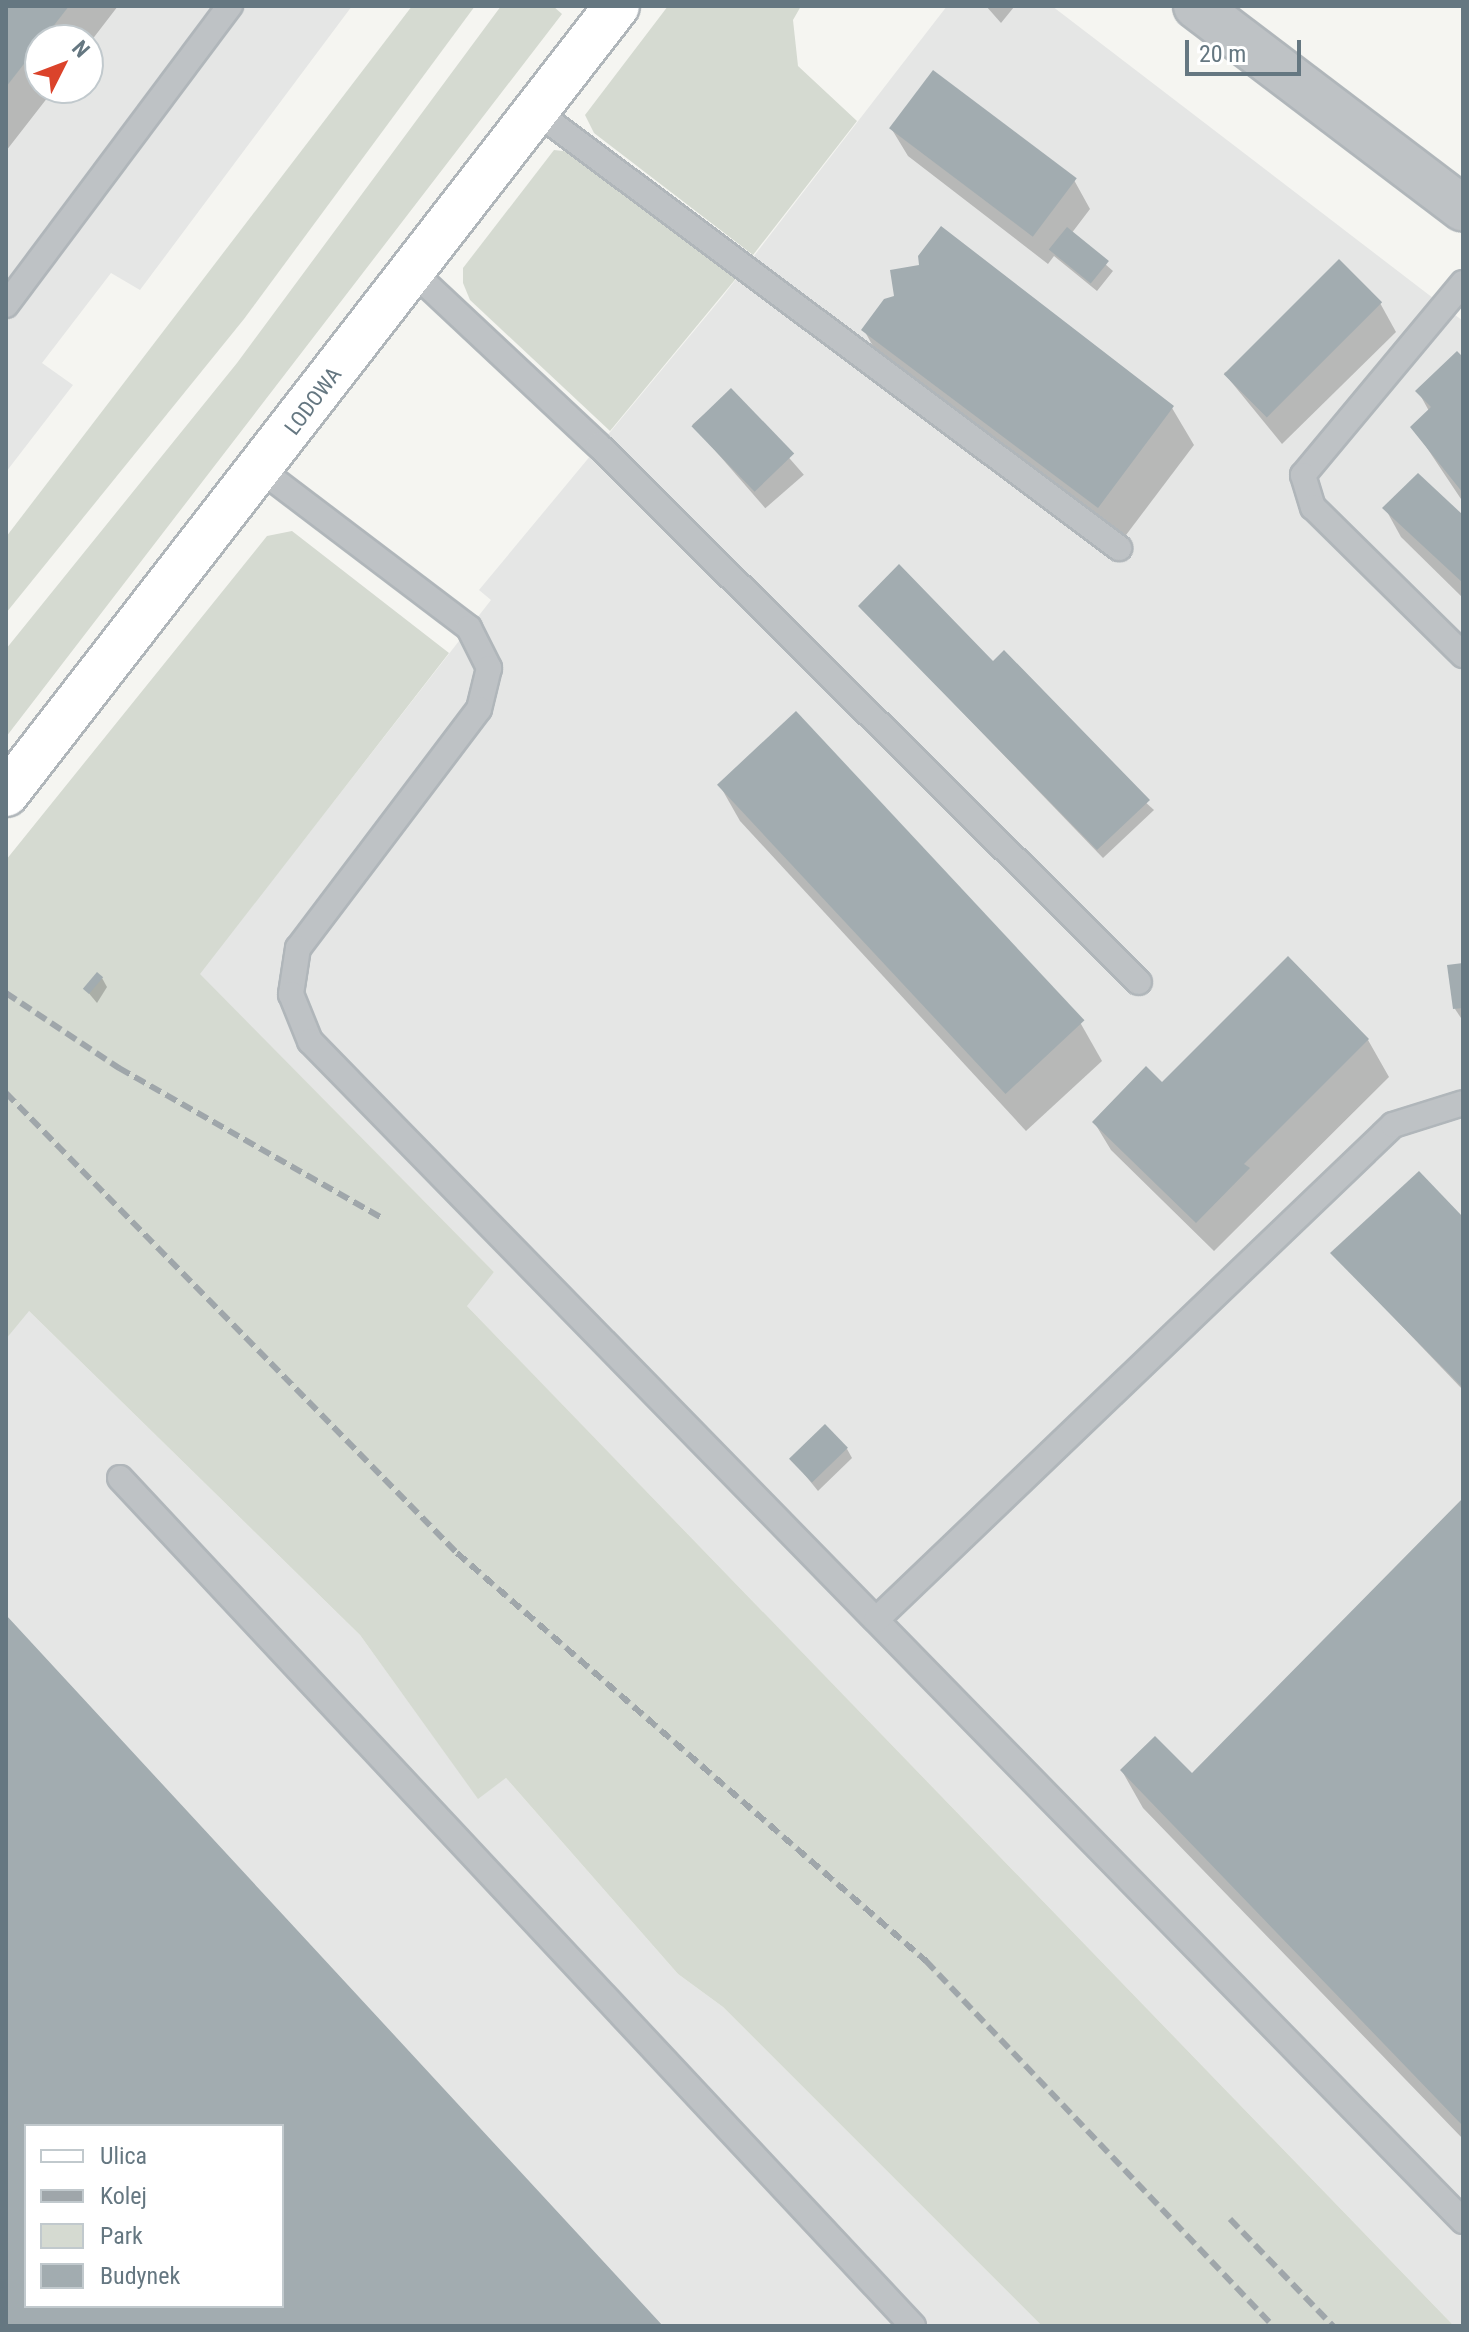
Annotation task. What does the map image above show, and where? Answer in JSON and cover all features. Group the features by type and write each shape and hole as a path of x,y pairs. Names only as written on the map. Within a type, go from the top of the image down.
{"street":[{"name":"LODOWA","path":"6,794 261,470 411,270 617,6"},
{"path":"1196,6 1463,209"}],"lane":[{"path":"6,305 230,6"},
{"path":"534,110 1119,548"},
{"path":"411,270 598,445 1139,982"},
{"path":"1463,283 1303,475 1313,507 1463,655"},
{"path":"261,470 469,628 489,668 479,709 298,948 291,994 310,1041 1463,2221"},
{"path":"876,1620 1393,1125 1463,1103"},
{"path":"120,1478 913,2326"}],"shaded area":[{"path":"6,6 352,6 140,290 111,273 42,363 73,385 6,472"},
{"path":"947,6 1052,6 1463,321 1463,2326 1454,2326 466,1305 494,1272 199,974 491,600 479,590 723,296"},
{"path":"28,1310 360,1635 478,1798 506,1778 678,1974 723,2007 1042,2326 6,2326 6,1339"}],"green space":[{"path":"412,6 475,6 244,319 6,613 6,537"},
{"path":"501,6 553,6 562,14 6,737 6,649 237,363"},
{"path":"668,6 801,6 793,20 798,66 857,121 753,255 594,133 585,115"},
{"path":"554,150 572,152 738,276 610,431 470,300 463,283 463,268"},
{"path":"292,531 449,653 200,974 494,1272 467,1306 1454,2326 1042,2326 723,2007 678,1974 506,1778 478,1799 360,1635 29,1311 6,1339 6,860 267,536"}],"building":[{"path":"6,6 69,6 55,24 24,24 24,64 6,87"},
{"path":"933,70 1077,178 1033,237 889,128"},
{"path":"941,226 1174,406 1098,508 861,330 884,299 894,296 890,270 919,265 918,256"},
{"path":"1067,227 1109,261 1091,284 1049,250"},
{"path":"1339,259 1382,302 1267,417 1224,374"},
{"path":"1457,351 1463,357 1463,493 1410,427 1431,407 1415,391"},
{"path":"731,388 794,453 755,492 691,426"},
{"path":"1418,473 1463,515 1463,583 1382,508"},
{"path":"899,564 993,661 1004,650 1150,800 1097,850 858,606"},
{"path":"796,711 1084,1020 1005,1094 717,785"},
{"path":"1288,956 1369,1039 1244,1164 1250,1168 1196,1223 1092,1122 1146,1066 1162,1082"},
{"path":"1463,963 1463,1008 1453,1009 1447,965"},
{"path":"97,972 103,977 89,994 83,989"},
{"path":"1419,1171 1463,1217 1463,1388 1330,1253"},
{"path":"825,1424 848,1448 812,1482 789,1459"},
{"path":"1463,1498 1463,2126 1120,1770 1155,1736 1192,1773"},
{"path":"6,1615 663,2326 6,2326"}],"railway":[{"path":"6,993 119,1068 380,1217"},
{"path":"6,1093 457,1553 926,1961 1273,2326"},
{"path":"1230,2219 1333,2326"}]}
